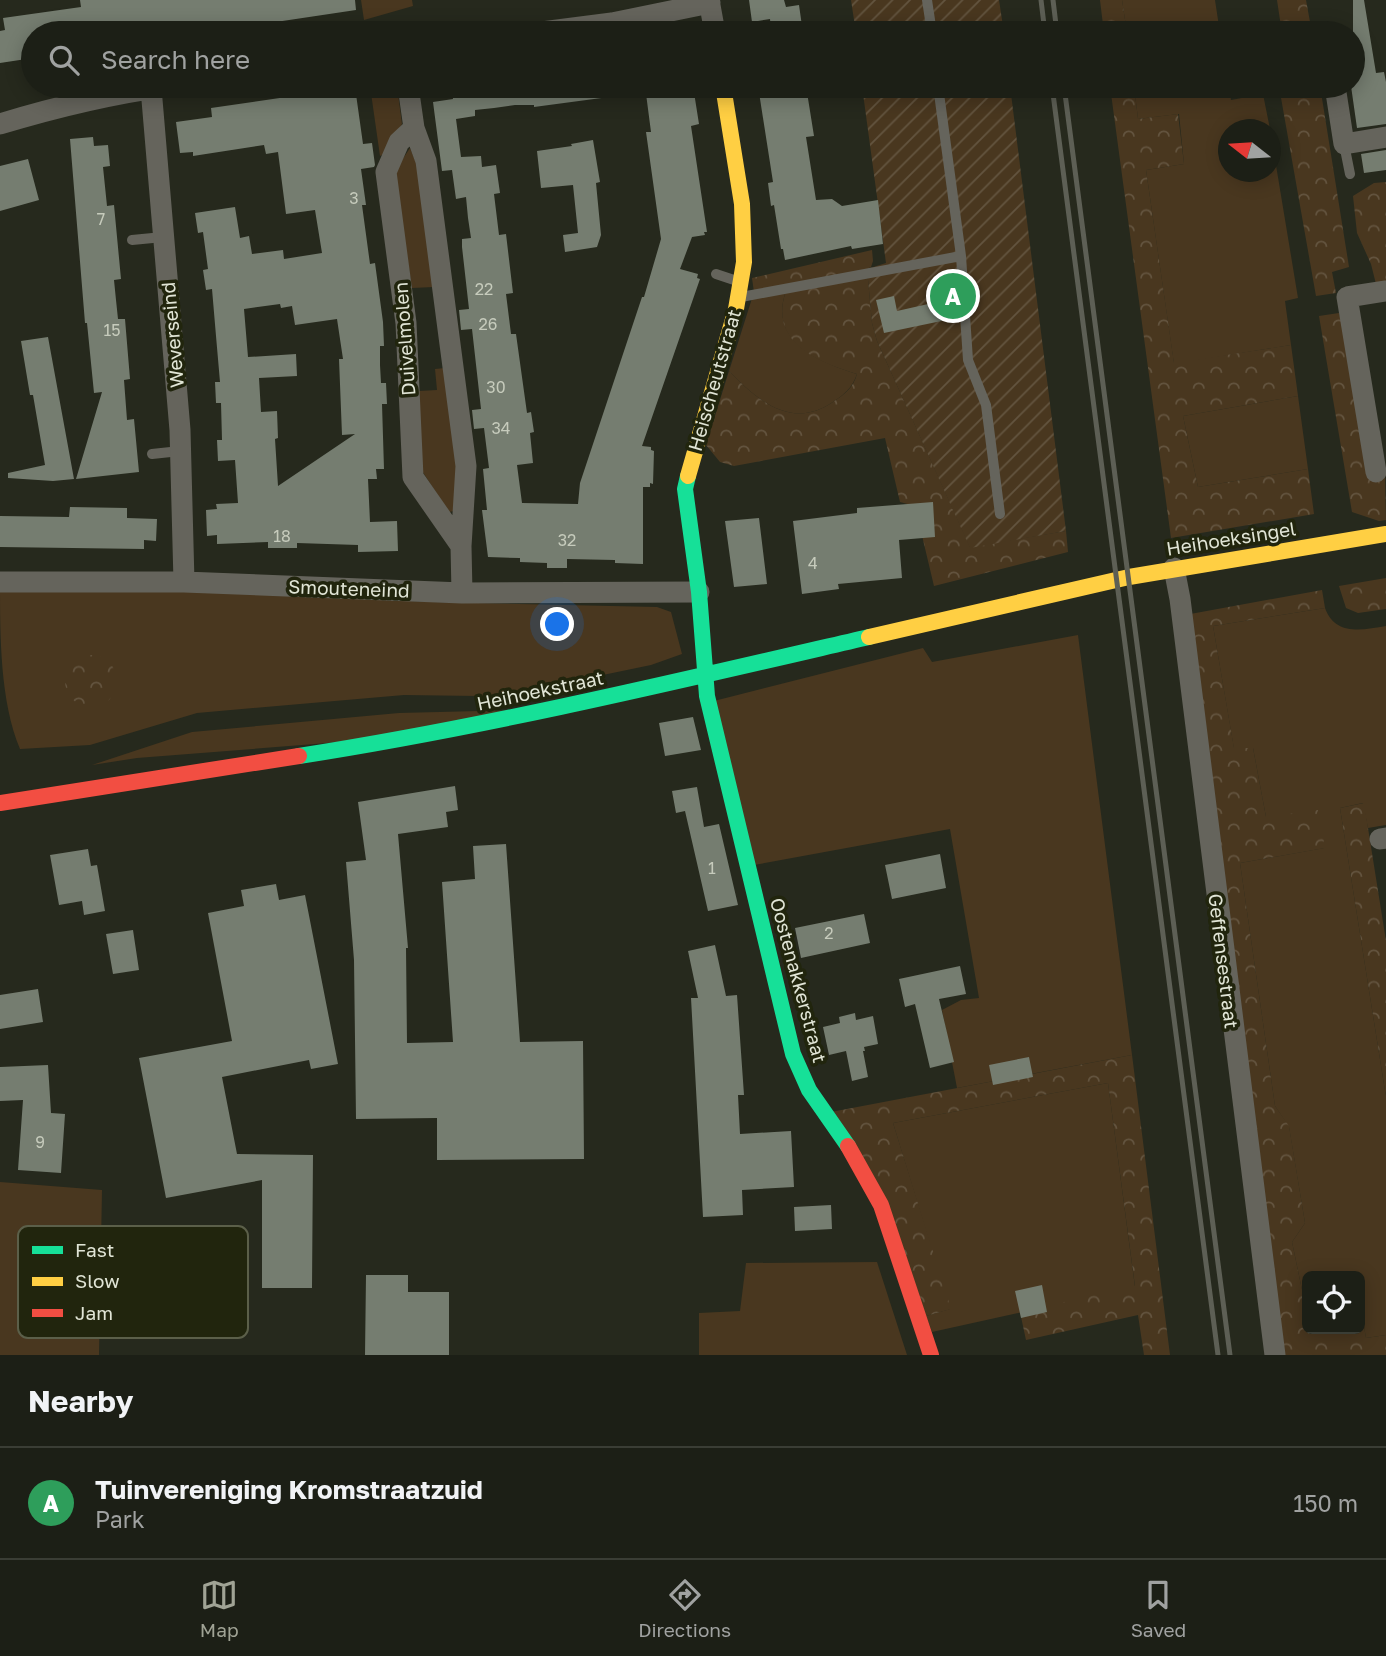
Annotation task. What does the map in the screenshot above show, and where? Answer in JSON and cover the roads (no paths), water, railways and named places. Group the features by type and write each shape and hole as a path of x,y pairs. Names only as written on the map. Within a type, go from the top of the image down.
{"street":[{"path":"621,21 709,2 713,21"},
{"path":"0,124 61,105 99,98"},
{"name":"Weverseind","path":"159,98 163,237 180,451 184,582"},
{"path":"410,98 414,128 426,161 466,466 460,547 462,593"},
{"name":"Heischeutstraat","path":"706,675 699,592 685,489 739,290 744,262 742,204 725,98"},
{"path":"1337,98 1344,144 1386,137"},
{"name":"Duivelmolen","path":"414,128 399,142 386,172 406,323 413,477 460,547"},
{"path":"1376,472 1347,297 1386,290"},
{"name":"Heihoeksingel","path":"1083,587 1174,568 1386,534"},
{"name":"Geffensestraat","path":"1174,568 1275,1355"},
{"name":"Smouteneind","path":"0,582 184,582 462,593 699,592"},
{"name":"Heihoekstraat","path":"1,796 399,740 596,700 1083,587"},
{"name":"Oostenakkerstraat","path":"706,675 708,696 793,1054 809,1090 853,1153 881,1205 931,1355"}],"lane":[{"path":"927,0 930,21"},
{"path":"941,98 961,256 968,360 986,405 1000,514"},
{"path":"1344,144 1350,174"},
{"path":"131,240 163,237"},
{"path":"716,274 739,290 961,256"},
{"path":"152,454 180,451"}],"railway":[{"path":"1041,0 1044,21"},
{"path":"1053,0 1056,21"},
{"path":"1054,98 1218,1355"},
{"path":"1066,98 1230,1355"}],"place":[{"name":"Tuinvereniging Kromstraatzuid","path":"953,296"}]}
